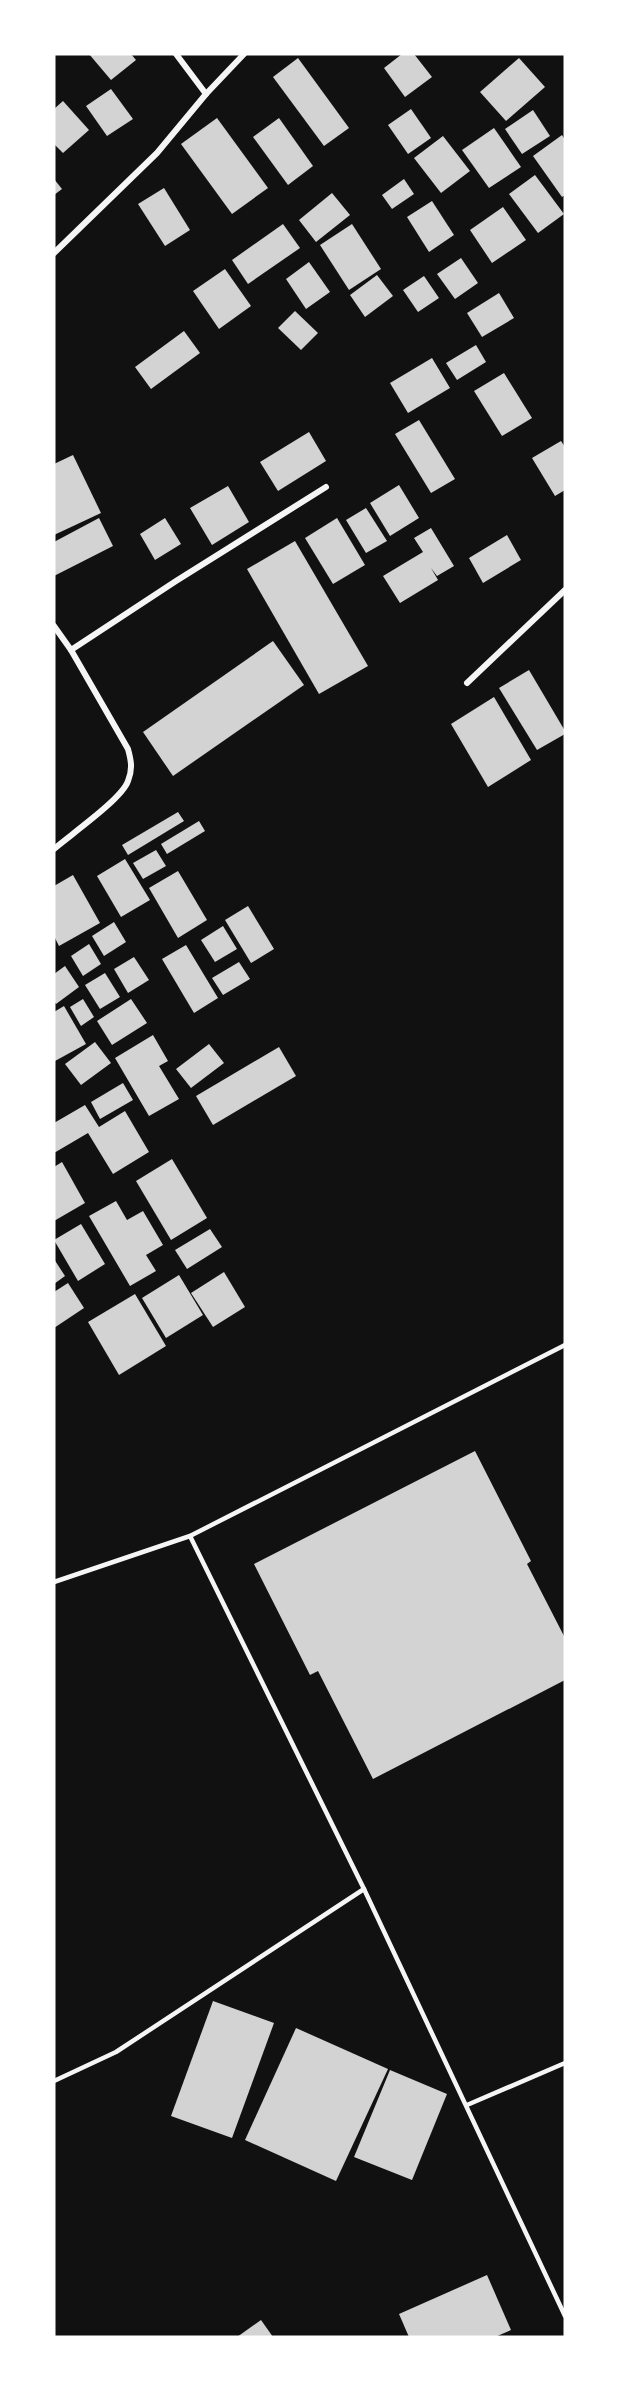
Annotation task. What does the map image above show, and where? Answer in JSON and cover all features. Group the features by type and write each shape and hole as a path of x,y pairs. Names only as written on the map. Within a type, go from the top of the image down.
{"street":[{"path":"176,54 206,94"},
{"path":"54,253 158,153 206,94 244,54"},
{"path":"72,650 176,581 326,487"},
{"path":"467,683 565,590"},
{"path":"54,626 72,650 128,748 132,765 128,784 106,806 54,849"}],"lane":[{"path":"54,1582 190,1536 565,1345"},
{"path":"190,1536 364,1889 565,2316"},
{"path":"54,2081 116,2052 364,1889"},
{"path":"467,2105 565,2063"}],"building":[{"path":"89,54 131,54 136,60 111,80"},
{"path":"402,54 414,54 432,77 405,97 384,68"},
{"path":"298,58 349,128 324,146 273,77"},
{"path":"519,58 545,87 506,121 480,92"},
{"path":"111,89 133,119 107,136 86,106"},
{"path":"63,101 89,130 63,153 54,144 54,109"},
{"path":"411,109 431,138 408,154 388,125"},
{"path":"533,110 550,136 522,154 505,129"},
{"path":"217,118 268,188 232,214 181,144"},
{"path":"279,118 313,166 288,185 253,137"},
{"path":"494,128 521,167 489,188 462,150"},
{"path":"562,135 565,140 565,195 562,197 533,156"},
{"path":"443,136 470,171 441,193 414,158"},
{"path":"535,175 564,214 538,233 509,194"},
{"path":"54,179 62,189 54,195"},
{"path":"404,179 414,194 392,209 382,195"},
{"path":"164,188 190,230 165,246 138,204"},
{"path":"332,193 350,215 316,242 299,220"},
{"path":"432,201 454,235 429,252 407,217"},
{"path":"503,207 526,240 492,263 470,230"},
{"path":"283,224 300,248 248,284 232,260"},
{"path":"352,224 381,269 349,290 320,245"},
{"path":"461,258 478,283 455,299 437,274"},
{"path":"309,262 330,292 306,309 286,279"},
{"path":"225,269 251,306 219,329 193,291"},
{"path":"377,275 393,296 365,317 350,295"},
{"path":"424,276 439,298 418,312 403,290"},
{"path":"499,293 514,318 482,337 467,313"},
{"path":"295,311 318,333 301,350 278,328"},
{"path":"184,331 200,353 151,389 135,367"},
{"path":"476,345 486,362 457,380 446,363"},
{"path":"432,358 450,388 408,413 390,383"},
{"path":"504,373 532,418 502,436 474,391"},
{"path":"419,420 455,479 431,493 395,434"},
{"path":"309,432 326,461 278,491 260,462"},
{"path":"561,441 565,447 565,490 555,496 532,458"},
{"path":"73,455 101,513 54,535 54,464"},
{"path":"399,485 419,518 390,536 370,503"},
{"path":"228,486 249,522 212,545 190,508"},
{"path":"366,508 387,541 366,553 346,520"},
{"path":"99,518 113,546 54,576 54,542"},
{"path":"165,518 181,544 155,560 140,534"},
{"path":"337,518 365,565 333,584 305,538"},
{"path":"431,528 454,566 437,576 431,568 438,580 400,603 383,576 423,552 414,538"},
{"path":"507,535 521,560 483,583 469,558"},
{"path":"295,541 368,666 319,694 247,569"},
{"path":"273,641 304,685 173,776 143,732"},
{"path":"529,670 565,731 565,734 537,750 499,688"},
{"path":"494,697 531,760 488,787 451,724"},
{"path":"178,812 184,821 128,855 122,845"},
{"path":"199,821 205,831 167,854 161,844"},
{"path":"156,850 166,866 143,879 133,863"},
{"path":"125,859 150,900 121,917 97,876"},
{"path":"178,871 207,920 178,938 149,888"},
{"path":"73,875 100,923 59,946 54,936 54,886"},
{"path":"248,906 274,949 251,963 225,920"},
{"path":"114,922 126,942 104,956 92,936"},
{"path":"223,926 237,949 215,962 201,940"},
{"path":"89,944 101,964 83,976 71,956"},
{"path":"186,945 218,998 194,1013 162,959"},
{"path":"134,957 149,980 128,993 114,969"},
{"path":"239,962 250,979 223,995 212,978"},
{"path":"65,966 79,987 56,1004 54,974"},
{"path":"105,973 120,997 100,1009 85,985"},
{"path":"83,999 94,1017 81,1026 70,1007"},
{"path":"131,999 147,1023 112,1045 97,1021"},
{"path":"64,1006 86,1044 55,1061 54,1012"},
{"path":"153,1035 168,1061 159,1066 179,1099 149,1116 115,1058"},
{"path":"95,1042 111,1063 81,1085 65,1064"},
{"path":"209,1044 224,1063 191,1088 176,1069"},
{"path":"279,1047 296,1076 213,1125 196,1096"},
{"path":"123,1083 133,1100 100,1119 91,1102"},
{"path":"85,1105 99,1127 125,1111 149,1152 113,1174 88,1133 54,1153 54,1123"},
{"path":"172,1159 207,1218 171,1240 136,1181"},
{"path":"62,1162 85,1203 54,1221 54,1167"},
{"path":"116,1201 127,1220 143,1211 163,1245 146,1255 156,1271 130,1286 89,1216"},
{"path":"81,1224 105,1264 78,1281 54,1240"},
{"path":"210,1229 222,1247 187,1269 175,1250"},
{"path":"54,1259 65,1276 54,1284"},
{"path":"224,1272 245,1307 213,1327 191,1293"},
{"path":"179,1275 203,1315 166,1338 142,1298"},
{"path":"68,1283 84,1308 54,1328 54,1292"},
{"path":"135,1294 166,1346 119,1375 88,1322"},
{"path":"475,1451 531,1561 527,1564 565,1638 565,1680 373,1779 318,1671 310,1675 254,1564"},
{"path":"213,2001 274,2023 232,2138 171,2116"},
{"path":"296,2028 388,2069 336,2181 245,2140"},
{"path":"390,2070 447,2094 412,2180 354,2157"},
{"path":"487,2275 511,2330 495,2337 409,2337 399,2314"},
{"path":"261,2320 273,2337 237,2337"}]}
